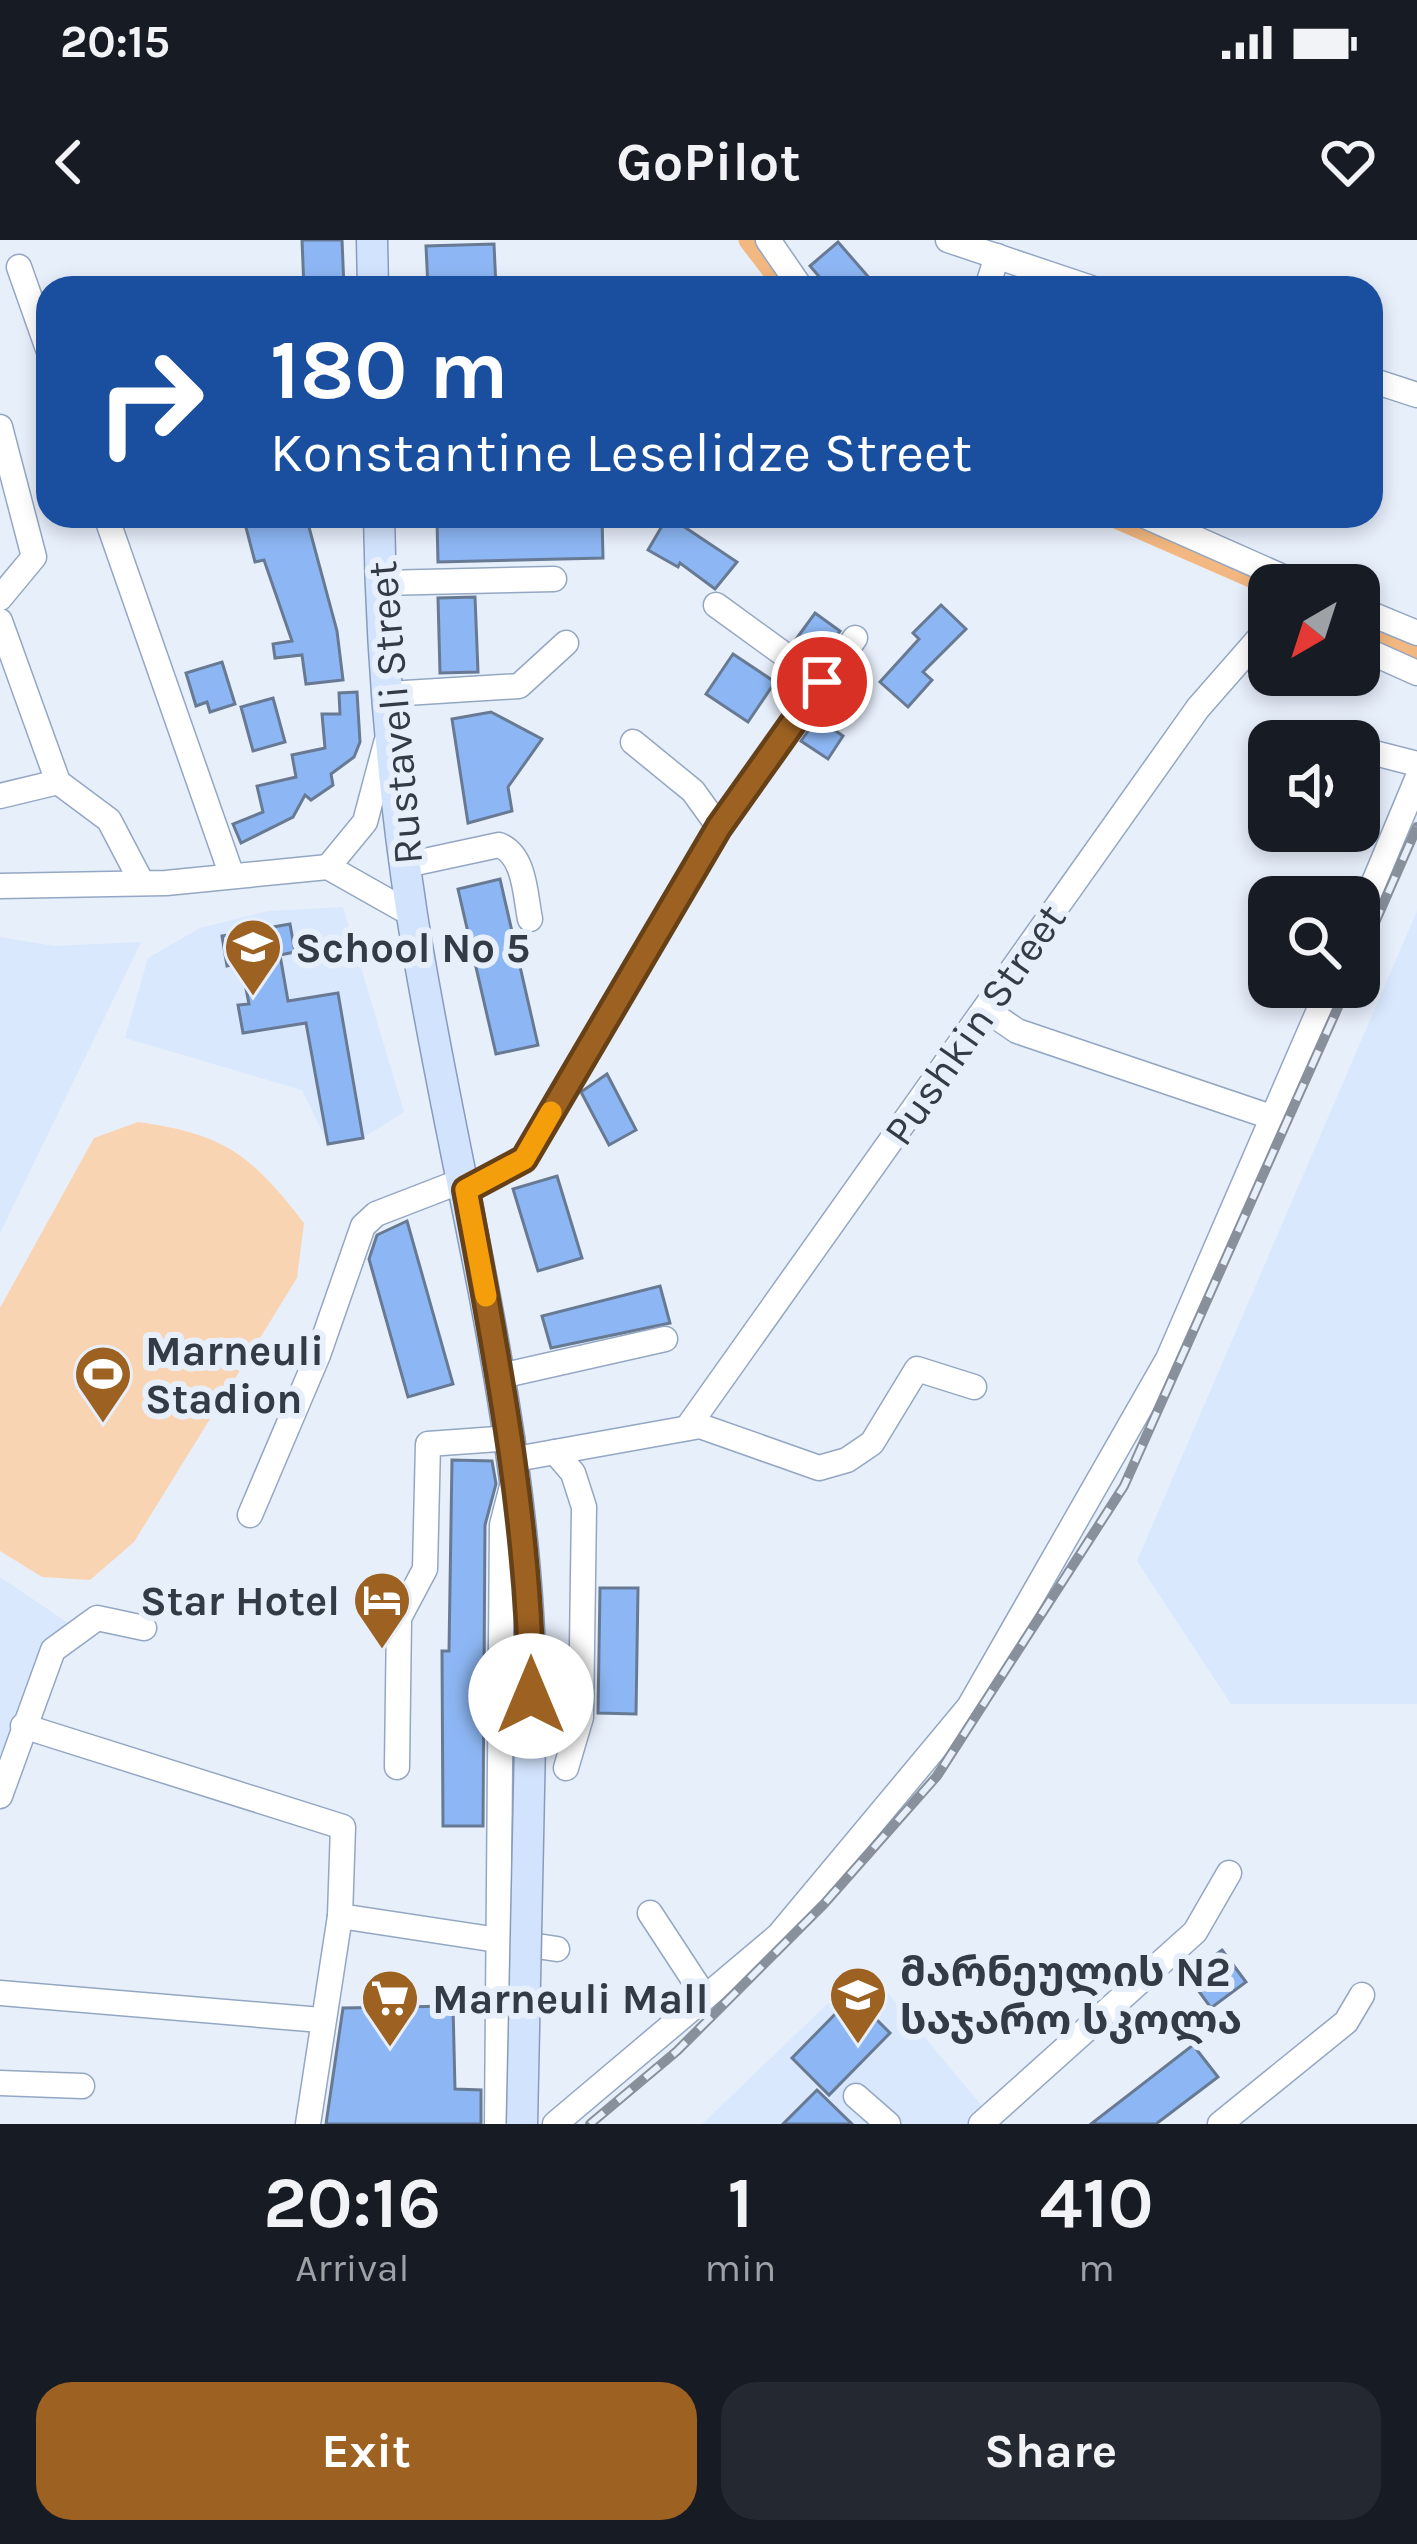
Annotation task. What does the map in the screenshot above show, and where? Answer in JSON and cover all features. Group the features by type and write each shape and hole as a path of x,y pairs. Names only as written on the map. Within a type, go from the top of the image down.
{"main road":[{"path":"372,240 373,276"},
{"name":"Rustaveli Street","path":"379,528 380,583 412,915 515,1457 530,1604 523,2124"}],"street":[{"path":"947,240 1056,276"},
{"path":"777,244 794,276"},
{"path":"991,276 997,256"},
{"path":"19,267 36,316"},
{"path":"1383,384 1417,394"},
{"path":"0,427 34,557 0,598"},
{"path":"110,528 232,876"},
{"path":"1172,528 1254,564"},
{"path":"380,583 554,579"},
{"path":"716,605 822,682"},
{"path":"1380,618 1417,633"},
{"path":"0,621 58,782 109,820 142,883"},
{"path":"250,1515 318,1355 363,1226 376,1214 465,1185 524,1159 719,827 854,638"},
{"path":"328,868 364,822 391,709 519,686 566,643"},
{"name":"Pushkin Street","path":"687,1429 1198,708 1248,651"},
{"path":"1380,656 1417,673"},
{"path":"633,742 693,791 719,827"},
{"path":"1380,754 1417,764"},
{"path":"1376,876 1417,779"},
{"path":"0,796 58,782"},
{"path":"406,865 499,844 510,849 530,920"},
{"path":"0,886 142,883 328,868 412,915"},
{"path":"555,2124 779,1934 969,1708 1168,1359 1319,1008"},
{"path":"985,1009 1017,1031 1271,1117"},
{"path":"500,1376 665,1339"},
{"path":"397,1767 399,1618 425,1569 428,1444 515,1457 700,1426 819,1468 847,1460 872,1443 917,1369 974,1387"},
{"path":"555,1452 573,1473 584,1507 581,1717 566,1768"},
{"path":"497,2124 502,1525 515,1457"},
{"path":"0,1796 53,1649 97,1618 143,1628"},
{"path":"23,1726 343,1827 340,1916 308,2124"},
{"path":"981,2124 1196,1932 1229,1873"},
{"path":"650,1913 704,1997"},
{"path":"340,1916 557,1948"},
{"path":"0,1993 321,2020"},
{"path":"1220,2124 1346,2022 1362,1995"},
{"path":"0,2083 82,2086"},
{"path":"856,2096 888,2124"}],"shaded area":[{"name":"School No 5","path":"343,907 404,1112 363,1138 328,1144 302,1090 125,1038 148,958 200,928 268,911"},
{"path":"1417,911 1417,1704 1231,1704 1137,1561 1375,1008 1380,1008 1380,997"},
{"path":"0,937 54,946 141,942 0,1233"},
{"name":"Marneuli Stadion","path":"138,1122 215,1141 268,1180 304,1223 297,1278 134,1542 90,1580 42,1577 0,1551 0,1308 94,1138"},
{"path":"0,1577 74,1627 0,1754"},
{"name":"მარნეულის N2 საჯარო სკოლა","path":"866,1967 997,2124 702,2124"}],"building":[{"path":"302,240 342,240 344,276 304,276"},
{"path":"838,242 868,276 819,276 810,266"},
{"path":"494,244 495,276 427,276 426,246"},
{"path":"246,528 309,528 337,631 343,680 306,684 302,655 275,658 273,644 292,641 264,560 255,562"},
{"path":"437,528 602,528 603,558 438,562"},
{"path":"661,528 686,528 737,562 715,589 680,563 678,567 648,550"},
{"path":"475,597 478,672 440,673 438,598"},
{"path":"941,605 966,629 923,672 932,680 908,707 880,682 919,639 913,633"},
{"path":"815,613 840,631 819,660 794,642"},
{"path":"733,654 775,682 748,722 706,694"},
{"path":"222,662 235,704 210,712 207,702 196,706 186,673"},
{"path":"357,692 360,742 354,757 331,774 333,785 311,800 305,795 293,817 241,843 233,824 263,812 257,786 296,777 292,755 325,748 322,714 340,714 339,693"},
{"path":"273,698 285,742 253,751 241,707"},
{"path":"491,712 542,739 508,787 512,811 468,823 452,719"},
{"path":"817,718 843,736 828,759 801,741"},
{"path":"500,879 538,1045 496,1054 458,889"},
{"path":"290,924 295,952 280,955 288,1001 338,993 363,1138 328,1144 306,1023 243,1033 238,1005 249,1004 241,963 227,966 222,936"},
{"path":"607,1074 636,1130 609,1145 581,1092"},
{"path":"557,1176 582,1258 538,1271 513,1189"},
{"path":"407,1221 453,1384 408,1397 369,1259 377,1235"},
{"path":"660,1286 670,1323 551,1348 542,1316"},
{"path":"452,1460 492,1461 496,1484 485,1525 483,1826 443,1826 442,1651 449,1651"},
{"path":"600,1588 638,1588 636,1714 598,1713"},
{"path":"1222,1950 1246,1982 1211,2008 1187,1975"},
{"path":"853,1996 890,2033 829,2095 792,2058"},
{"name":"Marneuli Mall","path":"453,2006 455,2089 481,2090 481,2124 326,2124 343,2008"},
{"path":"1193,2045 1218,2077 1156,2124 1091,2124"},
{"path":"817,2090 852,2124 783,2124"}],"waterway":[{"path":"749,240 777,276"},
{"path":"1138,528 1248,576"},
{"path":"1380,634 1417,651"}],"railway":[{"path":"1380,911 1417,827"},
{"path":"590,2124 677,2051 824,1904 937,1776 1124,1486 1338,1008"}],"slow traffic":[{"path":"486,1296 466,1190 524,1159 551,1112"}],"place":[{"name":"School No 5","path":"253,998"},
{"name":"Marneuli Stadion","path":"103,1425"},
{"name":"Star Hotel","path":"382,1651"},
{"name":"მარნეულის N2 საჯარო სკოლა","path":"858,2046"},
{"name":"Marneuli Mall","path":"390,2049"}],"route":[{"path":"531,1696 530,1604 516,1459 466,1190 524,1159 719,827 822,682"}]}
